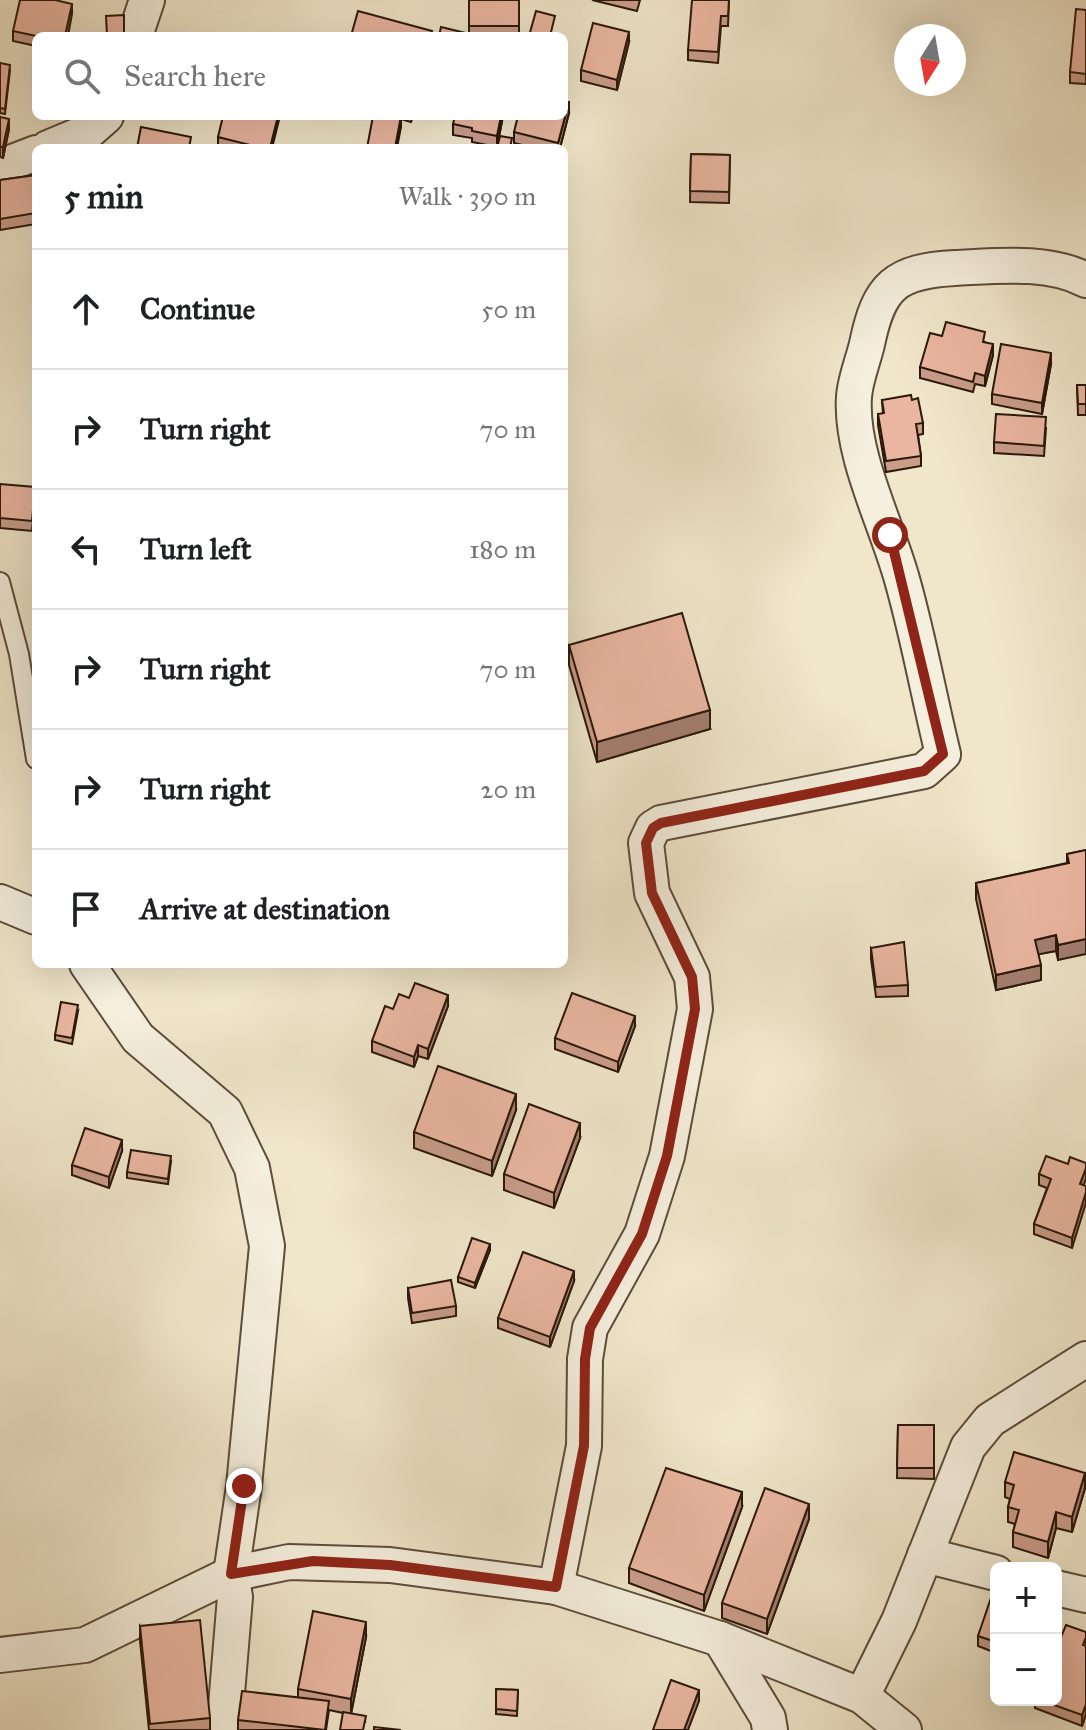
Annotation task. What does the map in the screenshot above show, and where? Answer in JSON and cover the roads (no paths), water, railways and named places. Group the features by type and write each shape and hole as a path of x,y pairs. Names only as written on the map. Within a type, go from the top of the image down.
{"street":[{"path":"136,32 147,0"},
{"path":"58,144 89,131 101,120"},
{"path":"0,167 32,155"},
{"path":"556,1587 584,1446 585,1359 590,1328 642,1234 667,1156 695,1009 692,977 652,893 646,843 653,828 661,823 924,771 937,762 943,754 913,620 890,535 866,474 857,431 854,397 873,311 889,286 927,269 1003,266 1068,271 1086,280"},
{"path":"0,902 32,915"},
{"path":"90,968 138,1038 225,1112 252,1168 267,1246 244,1486 231,1574 235,1597 224,1730"},
{"path":"862,1696 925,1555 968,1447 981,1429 1086,1359"},
{"path":"925,1555 990,1571"},
{"path":"0,1655 85,1645 231,1574 313,1561 390,1565 556,1587 720,1639 862,1696 904,1730"},
{"path":"1062,1589 1086,1595"},
{"path":"720,1639 768,1718 770,1730"}],"lane":[{"path":"0,582 19,654 32,734"}]}
